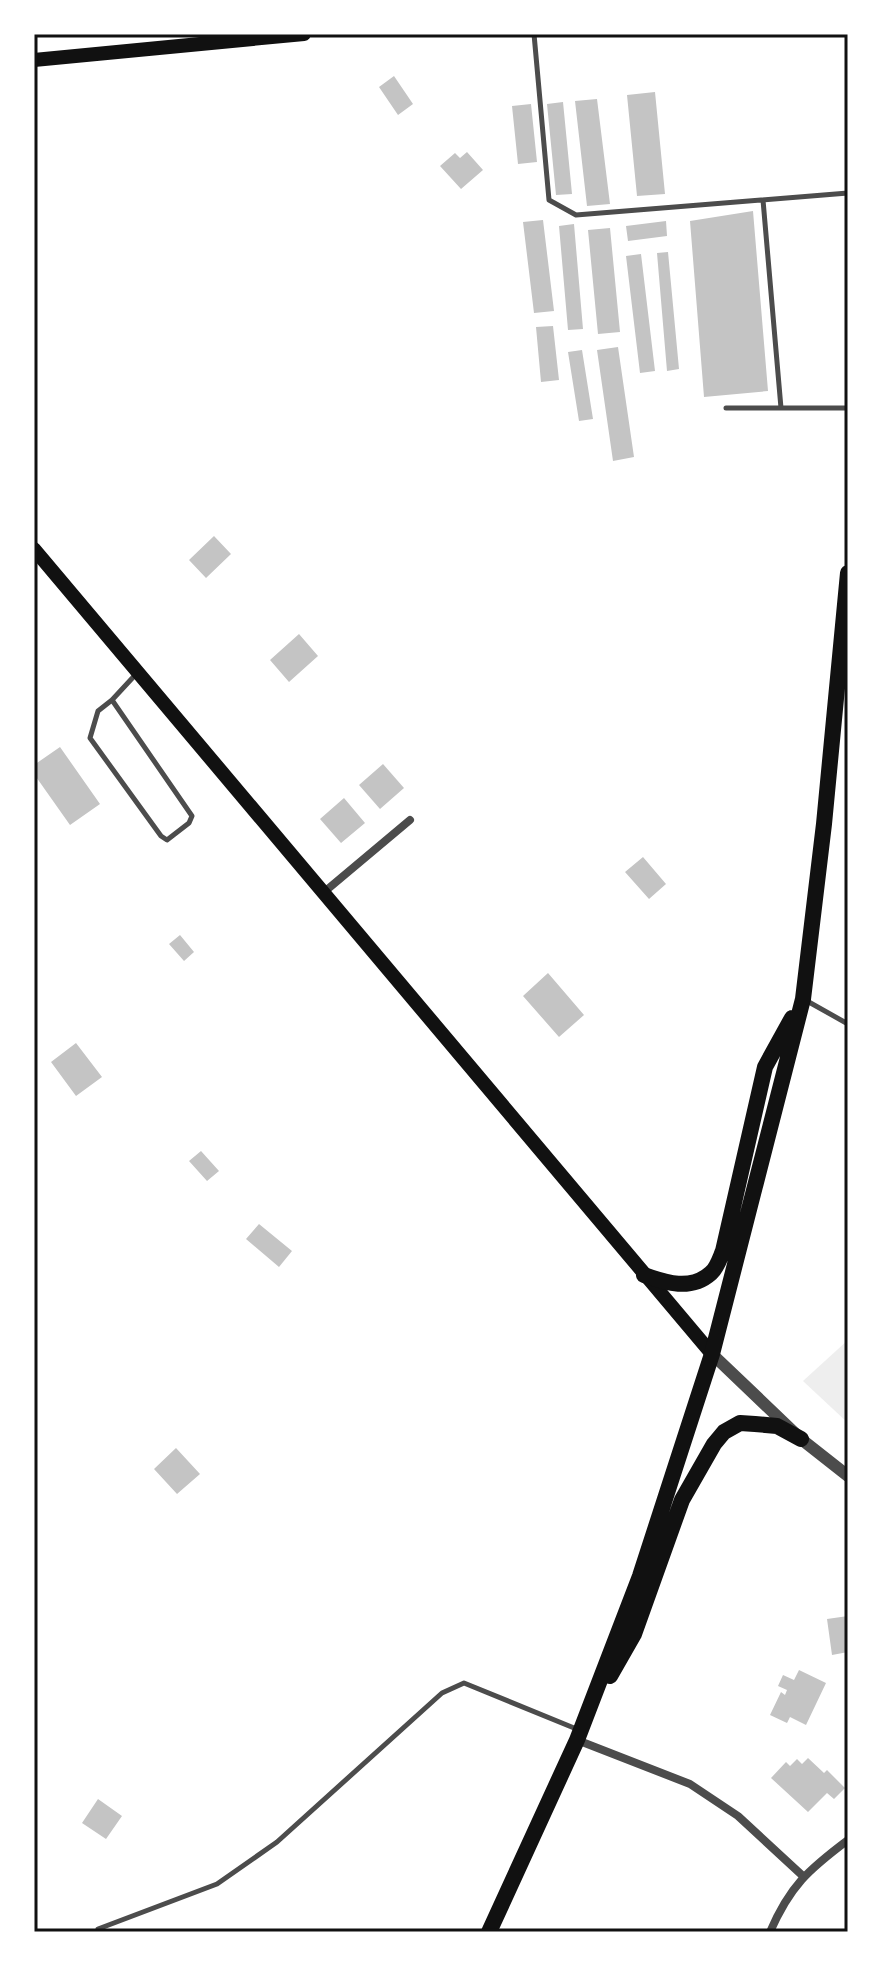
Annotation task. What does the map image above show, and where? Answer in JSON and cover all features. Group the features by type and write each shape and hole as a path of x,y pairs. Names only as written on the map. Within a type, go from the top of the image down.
{"main road":[{"path":"34,60 247,37 304,34"},
{"path":"34,549 712,1354"},
{"path":"489,1932 579,1735 640,1576 712,1354 803,999 824,824 848,573"},
{"path":"644,1275 684,1285 699,1281 713,1272 723,1251 765,1067 803,999"},
{"path":"579,1735 634,1634 682,1500 714,1444 724,1432 740,1423 777,1426 801,1439"}],"street":[{"path":"323,893 410,820"},
{"path":"712,1354 801,1439 848,1476"},
{"path":"579,1735 690,1784 738,1816 804,1877"},
{"path":"770,1932 782,1906 804,1877 848,1840"}],"lane":[{"path":"534,34 549,200 576,215 848,193"},
{"path":"763,200 781,408"},
{"path":"726,408 848,408"},
{"path":"112,700 192,816 189,823 167,840 90,738 98,711 137,672"},
{"path":"803,999 848,1024"},
{"path":"98,1929 217,1884 277,1842 442,1693 464,1683 579,1735"}],"shaded area":[{"path":"848,1340 848,1423 803,1381"}],"building":[{"path":"394,76 413,104 398,115 379,87"},
{"path":"655,92 665,194 637,196 627,95"},
{"path":"597,99 610,204 587,206 575,101"},
{"path":"563,102 572,194 556,195 547,104"},
{"path":"531,104 537,162 518,164 512,106"},
{"path":"467,152 483,170 461,189 440,166 455,153 460,158"},
{"path":"753,211 768,391 704,397 690,221"},
{"path":"543,220 554,311 534,313 523,222"},
{"path":"666,221 667,236 628,241 626,226"},
{"path":"574,224 583,329 568,330 559,226"},
{"path":"610,228 620,332 598,334 588,230"},
{"path":"668,252 679,369 667,371 657,253"},
{"path":"641,254 655,371 640,373 626,256"},
{"path":"553,326 559,380 541,382 536,327"},
{"path":"618,347 634,457 613,461 597,350"},
{"path":"582,350 593,419 579,421 568,352"},
{"path":"214,536 231,554 206,578 189,560"},
{"path":"299,634 318,656 289,682 270,660"},
{"path":"60,747 100,804 70,825 34,774 34,765"},
{"path":"383,764 404,788 380,809 359,785"},
{"path":"344,798 365,823 341,843 320,819"},
{"path":"643,857 666,884 649,899 625,872"},
{"path":"180,935 194,952 184,961 169,944"},
{"path":"548,973 584,1015 559,1037 523,996"},
{"path":"76,1043 102,1077 76,1096 51,1062"},
{"path":"201,1151 219,1171 207,1181 189,1161"},
{"path":"259,1224 292,1251 279,1267 246,1239"},
{"path":"176,1448 200,1474 177,1494 154,1469"},
{"path":"848,1616 848,1652 832,1655 827,1619"},
{"path":"799,1670 826,1683 806,1725 790,1717 787,1723 770,1715 781,1692 785,1695 787,1690 778,1686 783,1675 794,1680"},
{"path":"808,1758 824,1773 827,1770 845,1788 834,1799 827,1793 808,1812 771,1778 786,1762 790,1766 797,1759 802,1764"},
{"path":"98,1799 122,1816 106,1839 82,1823"}]}
